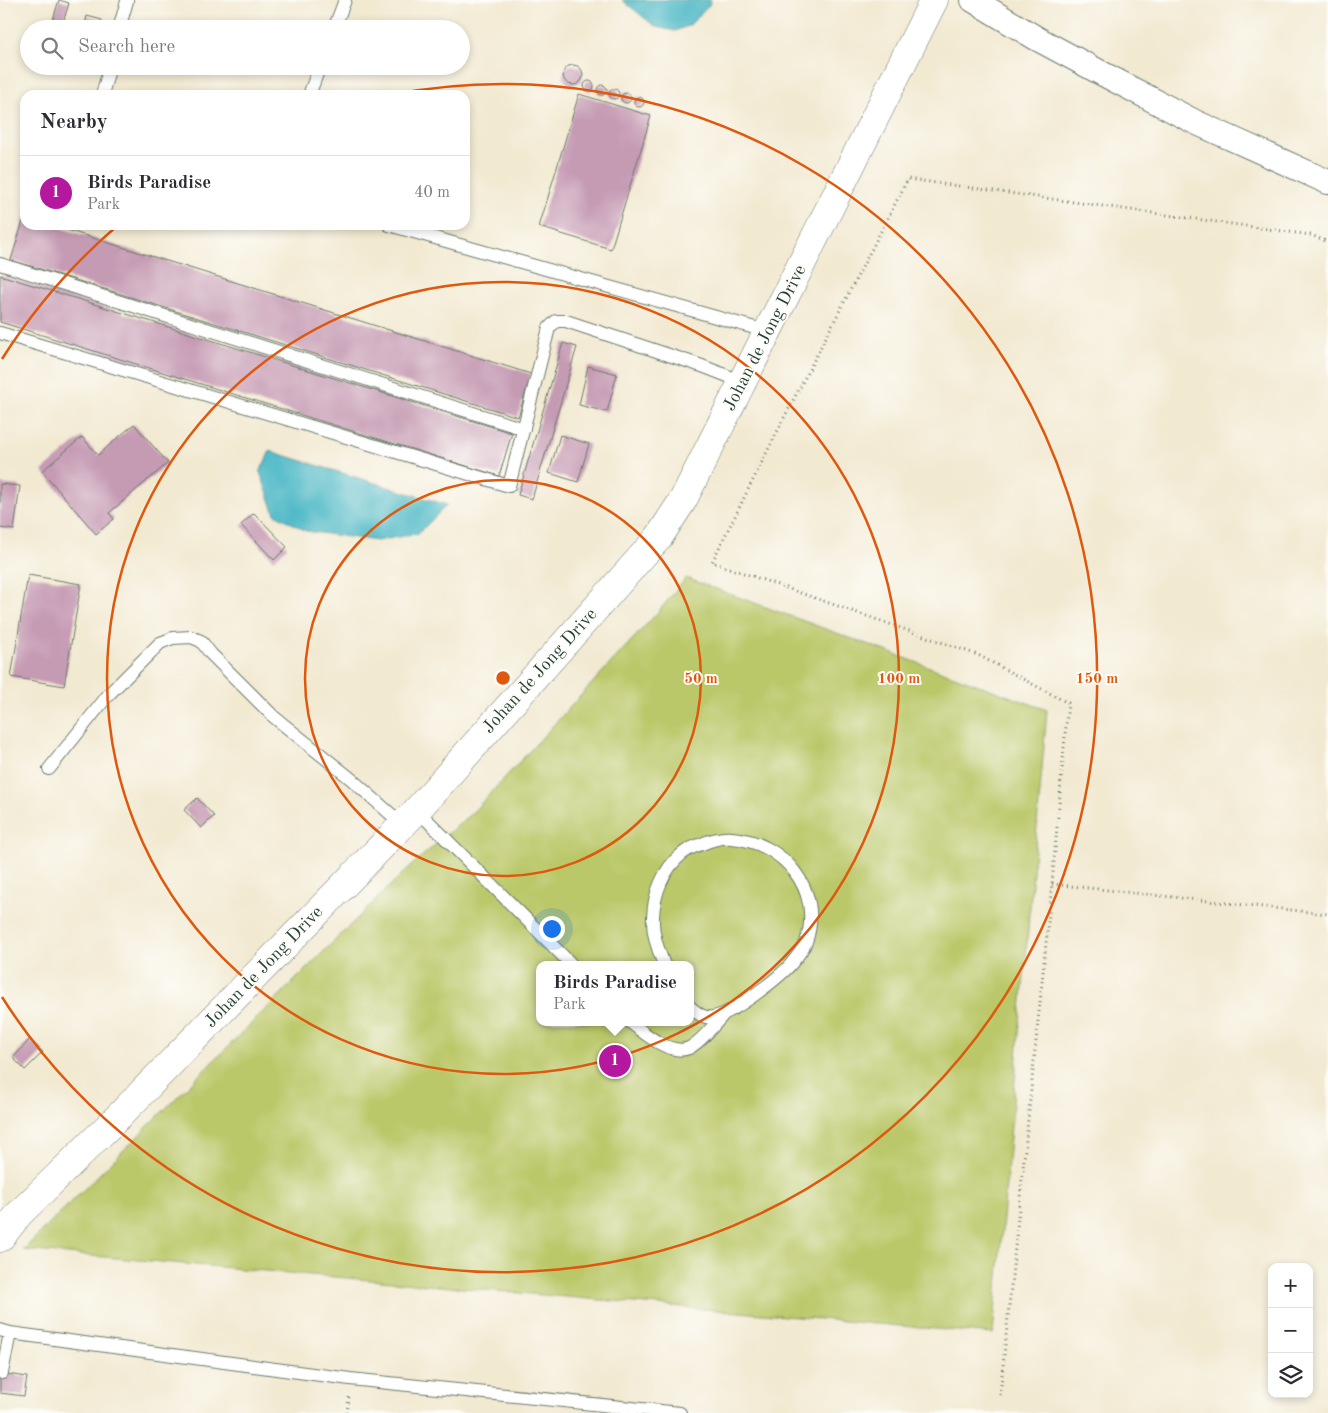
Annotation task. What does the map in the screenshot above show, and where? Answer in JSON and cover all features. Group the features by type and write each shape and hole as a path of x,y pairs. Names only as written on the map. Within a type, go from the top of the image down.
{"street":[{"name":"Johan de Jong Drive","path":"0,1238 20,1214 120,1115 410,817 659,537 683,500 934,0"},
{"path":"973,0 1105,76 1195,122 1328,182"}],"lane":[{"path":"337,20 345,0"},
{"path":"121,20 126,1"},
{"path":"103,90 108,75"},
{"path":"310,90 316,75"},
{"path":"407,230 769,332"},
{"path":"0,264 524,428"},
{"path":"0,333 509,486 549,328 556,322 566,321 702,366 743,382"},
{"path":"49,770 109,694 160,643 173,638 192,638 202,641 211,654 274,717 350,778 410,817 568,961"},
{"path":"635,1026 669,1048 679,1050 690,1047 724,1014 775,979 790,965 805,943 810,922 809,904 803,884 793,868 775,853 751,842 730,838 710,840 683,853 665,874 656,894 652,919 655,941 662,961"},
{"path":"694,1010 705,1017 724,1014"},
{"path":"2,1373 5,1331 350,1379 680,1413"}],"path":[{"path":"1000,1395 1052,884 1068,703 978,655 712,562 784,418 908,179 1311,235 1328,242"},
{"path":"1052,884 1328,914"}],"green space":[{"path":"686,578 1047,710 993,1334 23,1250 404,872 475,810 659,611"}],"water":[{"path":"622,0 711,0 709,5 690,25 675,31 656,27"},
{"path":"270,451 447,505 419,533 377,541 306,531 275,514 260,472"}],"building":[{"path":"59,0 69,3 64,20 53,20"},
{"path":"87,16 102,20 86,20"},
{"path":"573,65 580,68 583,75 580,82 573,85 566,82 563,75 566,68"},
{"path":"589,81 594,86 589,91 584,86"},
{"path":"602,85 607,90 602,95 597,90"},
{"path":"614,89 619,94 614,99 609,94"},
{"path":"626,93 631,98 626,103 621,98"},
{"path":"579,94 651,116 611,249 539,227"},
{"path":"639,97 644,102 639,107 634,102"},
{"path":"20,230 67,230 531,374 518,417 11,260"},
{"path":"0,275 512,433 499,476 0,322"},
{"path":"563,343 577,347 532,499 518,495"},
{"path":"588,366 617,374 607,412 579,405"},
{"path":"134,424 168,463 109,513 114,519 96,534 42,471 82,437 98,455"},
{"path":"560,435 589,444 578,482 549,473"},
{"path":"0,484 20,486 14,530 0,528"},
{"path":"254,513 287,547 274,560 241,525"},
{"path":"28,575 81,584 64,686 11,677"},
{"path":"197,798 214,816 201,828 184,810"},
{"path":"30,1039 43,1052 25,1070 13,1058"},
{"path":"0,1373 27,1377 24,1396 0,1393"}],"place":[{"name":"Birds Paradise","path":"615,1061"}]}
